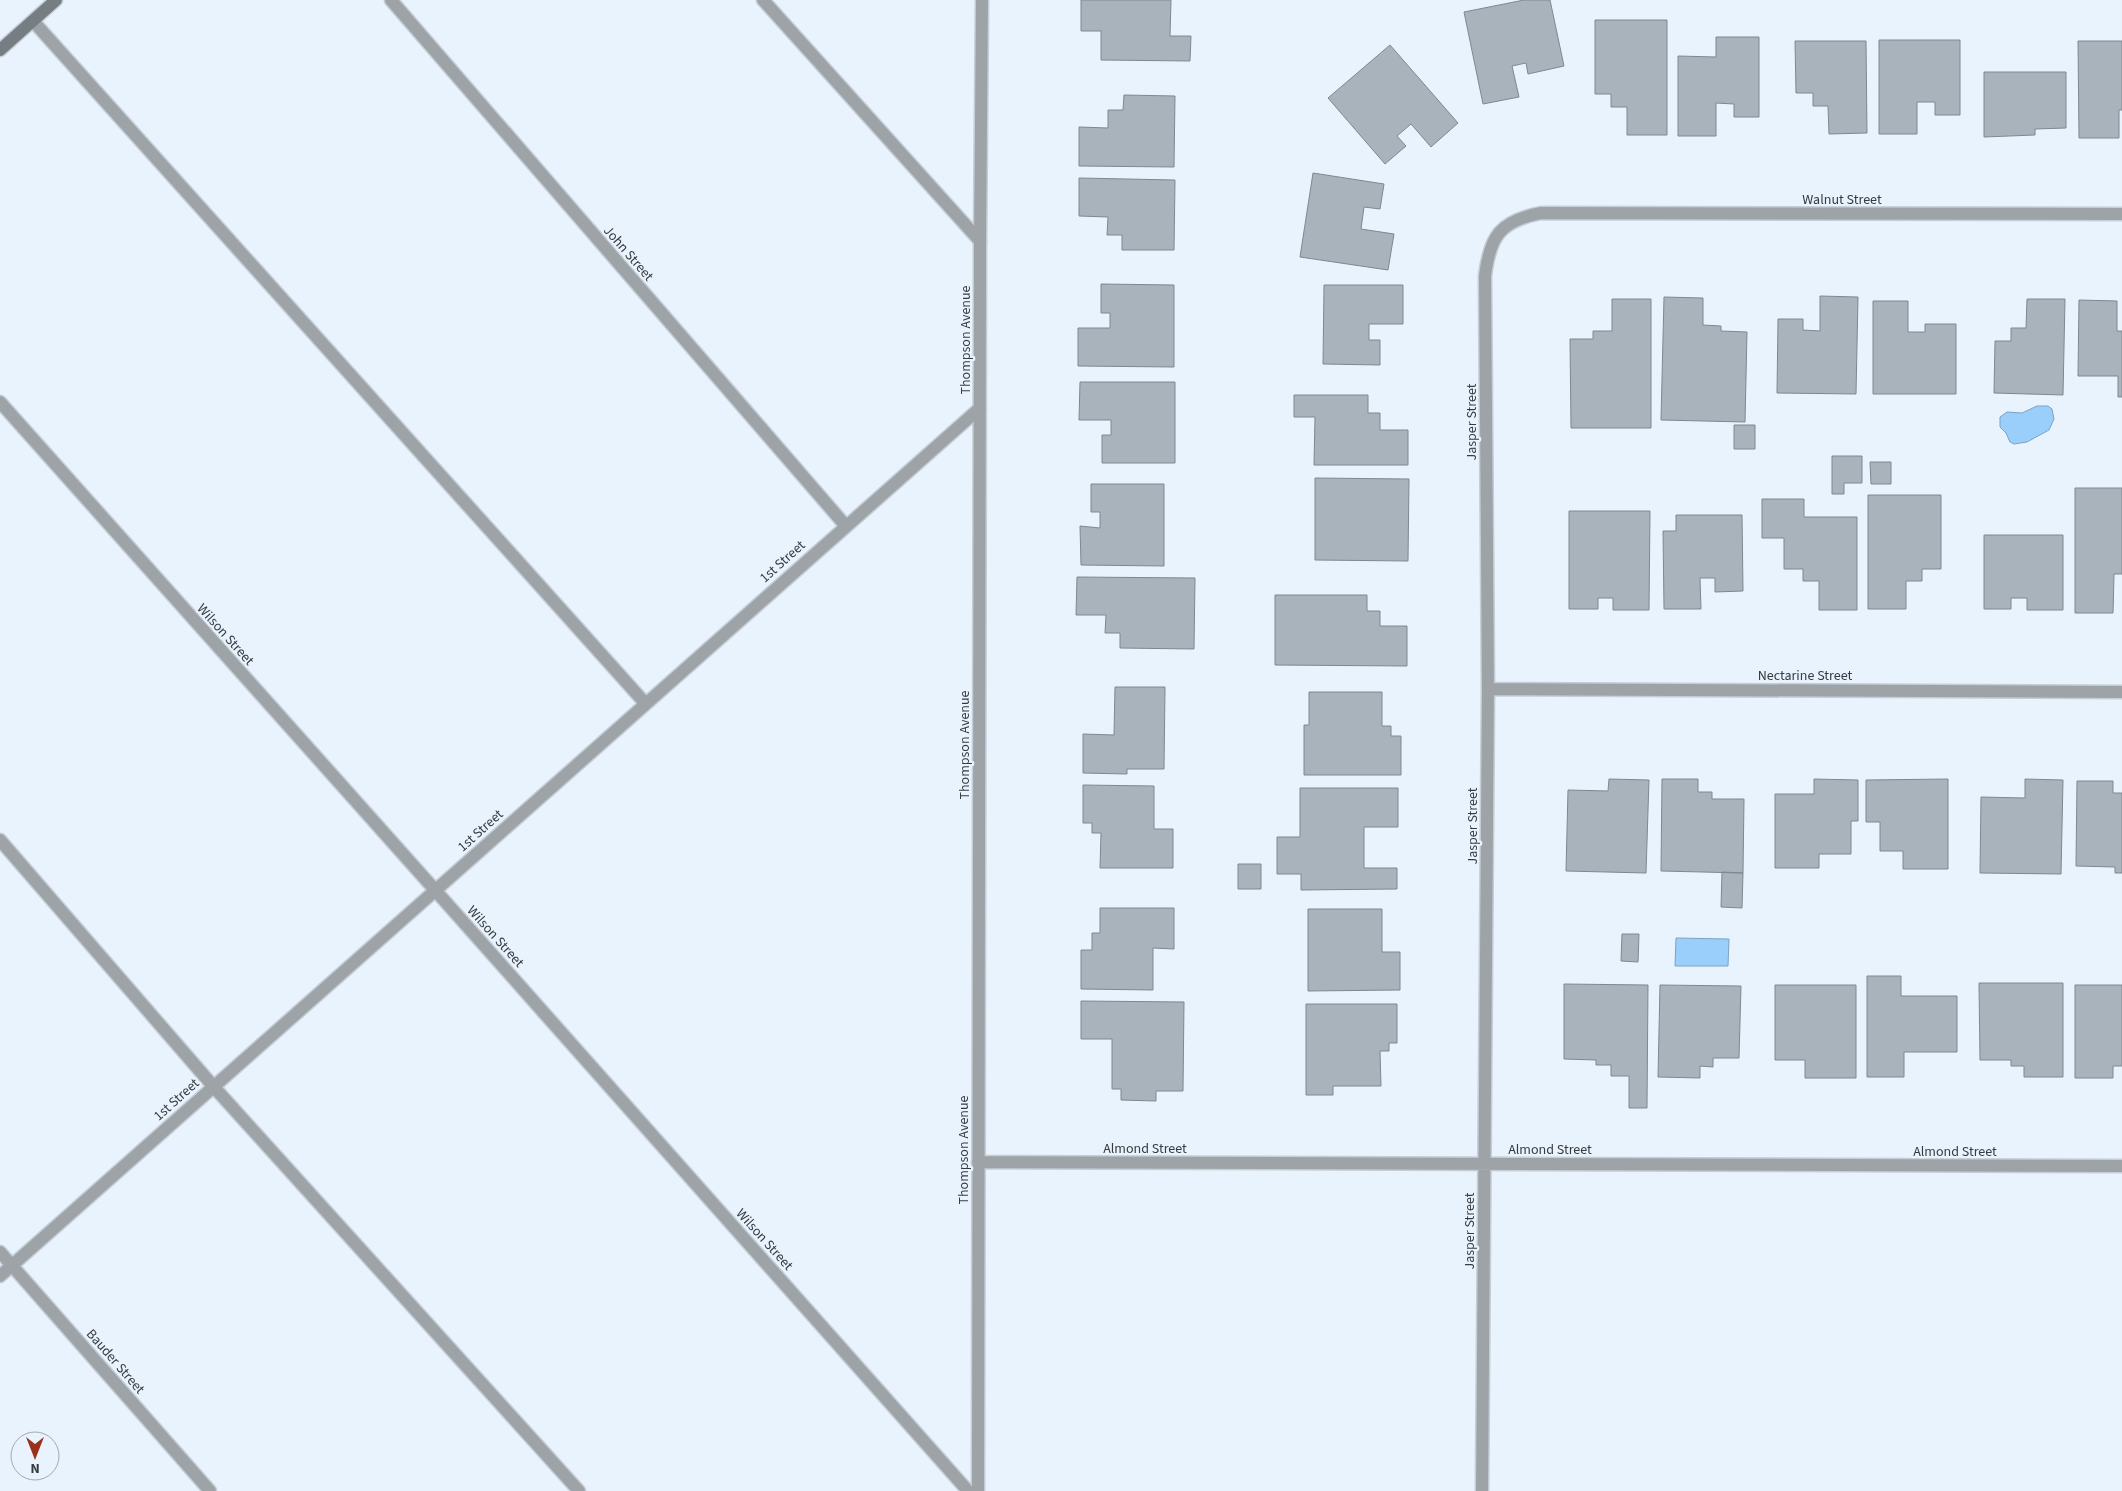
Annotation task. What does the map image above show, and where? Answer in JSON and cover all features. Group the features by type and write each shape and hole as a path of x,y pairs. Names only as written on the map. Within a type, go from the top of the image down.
{"main road":[{"path":"0,50 56,0"}],"street":[{"name":"John Street","path":"390,0 845,525"},
{"path":"763,0 980,241"},
{"name":"Thompson Avenue","path":"978,1491 982,0"},
{"path":"33,21 645,703"},
{"name":"Jasper Street","path":"1482,1491 1488,689 1484,276 1492,241 1504,228 1521,217 1541,213 1561,213"},
{"name":"Walnut Street","path":"1561,213 2122,214"},
{"name":"Wilson Street","path":"0,402 968,1491"},
{"name":"1st Street","path":"0,1276 845,525 980,408"},
{"name":"Nectarine Street","path":"1488,689 2122,692"},
{"path":"0,840 213,1086 580,1491"},
{"name":"Almond Street","path":"978,1162 2122,1166"},
{"name":"Bauder Street","path":"0,1252 210,1491"}],"water":[{"path":"2037,406 2048,406 2052,409 2054,419 2049,430 2027,442 2014,444 2010,442 2006,433 2000,427 2000,417 2007,412 2022,413"},
{"path":"1676,938 1729,939 1728,966 1675,966"}],"building":[{"path":"1081,0 1171,0 1170,36 1191,36 1190,61 1101,60 1101,31 1081,31"},
{"path":"1524,0 1550,0 1564,66 1528,74 1526,63 1512,66 1519,97 1483,104 1464,12"},
{"path":"1595,20 1667,20 1667,135 1627,135 1627,107 1611,107 1611,94 1595,94"},
{"path":"1716,37 1759,37 1759,117 1734,117 1734,104 1716,103 1716,136 1678,136 1678,56 1716,57"},
{"path":"1879,40 1960,40 1960,115 1935,115 1935,102 1917,102 1917,134 1879,134"},
{"path":"1795,41 1866,41 1867,133 1829,134 1828,106 1813,106 1813,93 1796,93"},
{"path":"2078,41 2122,41 2122,110 2119,110 2119,138 2079,138"},
{"path":"1390,45 1458,123 1431,147 1411,124 1397,136 1406,146 1385,164 1328,98"},
{"path":"1984,72 2066,72 2066,128 2035,129 2035,135 1984,137"},
{"path":"1124,95 1175,96 1174,167 1079,166 1079,127 1108,128 1108,110 1123,110"},
{"path":"1313,173 1384,184 1380,209 1364,207 1361,229 1394,234 1388,270 1300,257"},
{"path":"1079,178 1175,180 1174,250 1122,250 1122,235 1107,235 1108,217 1079,216"},
{"path":"1101,284 1174,285 1174,367 1078,366 1078,328 1110,328 1110,313 1101,313"},
{"path":"1324,285 1403,285 1403,324 1369,324 1369,340 1380,340 1380,365 1323,364"},
{"path":"1820,296 1858,297 1856,394 1777,393 1778,319 1803,319 1803,330 1820,331"},
{"path":"1664,297 1703,298 1703,325 1721,326 1721,331 1747,332 1745,422 1661,420"},
{"path":"1612,299 1651,299 1651,428 1571,428 1570,339 1593,339 1593,331 1612,331"},
{"path":"2027,299 2065,299 2063,395 1994,393 1995,341 2011,341 2011,328 2026,328"},
{"path":"2079,300 2117,301 2117,331 2122,331 2122,397 2118,397 2118,376 2078,376"},
{"path":"1873,301 1908,301 1908,332 1925,332 1925,324 1956,324 1956,394 1873,394"},
{"path":"1080,382 1175,382 1175,463 1102,463 1102,435 1111,435 1111,420 1079,420"},
{"path":"1294,395 1368,395 1368,413 1380,413 1380,430 1408,430 1408,465 1314,465 1315,417 1294,417"},
{"path":"1734,425 1755,425 1755,449 1734,449"},
{"path":"1832,456 1862,456 1862,483 1844,483 1844,494 1832,494"},
{"path":"1870,462 1891,462 1891,484 1871,484"},
{"path":"1315,478 1409,479 1408,561 1315,560"},
{"path":"1091,484 1164,484 1164,566 1081,565 1080,526 1100,528 1100,512 1091,512"},
{"path":"2075,488 2122,488 2122,574 2114,574 2113,613 2075,613"},
{"path":"1868,495 1941,495 1941,569 1922,569 1922,581 1906,581 1906,609 1868,609"},
{"path":"1762,499 1804,499 1804,517 1857,517 1857,610 1819,610 1819,581 1803,581 1803,569 1784,569 1784,538 1762,538"},
{"path":"1569,511 1650,511 1649,610 1613,610 1613,598 1598,598 1598,609 1569,609"},
{"path":"1676,515 1742,515 1743,591 1715,592 1715,578 1700,578 1701,609 1664,609 1663,531 1676,531"},
{"path":"1984,535 2063,535 2063,610 2027,610 2027,598 2011,598 2011,609 1984,609"},
{"path":"1077,577 1195,578 1194,649 1120,648 1120,633 1105,633 1106,615 1076,615"},
{"path":"1275,595 1367,595 1367,611 1380,611 1380,626 1407,626 1407,666 1275,665"},
{"path":"1115,687 1165,687 1164,769 1127,769 1127,774 1083,773 1083,734 1114,735"},
{"path":"1309,692 1382,692 1382,726 1391,726 1391,736 1401,736 1401,775 1304,775 1304,725 1309,725"},
{"path":"1609,779 1649,780 1646,873 1566,871 1568,790 1608,791"},
{"path":"1662,779 1698,779 1698,792 1712,792 1712,799 1744,799 1743,873 1661,871"},
{"path":"1814,779 1858,780 1858,821 1851,821 1851,854 1819,854 1819,868 1775,868 1775,794 1814,794"},
{"path":"1948,779 1948,869 1903,869 1903,851 1880,851 1880,822 1866,822 1866,780"},
{"path":"2025,779 2063,780 2061,874 1980,873 1981,797 2025,798"},
{"path":"2077,781 2113,781 2113,793 2122,793 2122,873 2115,873 2115,867 2076,866"},
{"path":"1083,785 1154,786 1154,829 1173,829 1173,868 1100,868 1101,833 1092,833 1092,823 1083,823"},
{"path":"1300,788 1398,788 1398,827 1364,827 1364,868 1397,868 1397,889 1301,890 1301,874 1277,874 1277,837 1300,837"},
{"path":"1238,864 1261,864 1261,889 1238,889"},
{"path":"1722,872 1743,873 1742,908 1721,907"},
{"path":"1100,908 1174,908 1174,949 1153,948 1153,990 1081,989 1081,950 1092,950 1092,933 1100,933"},
{"path":"1308,909 1382,909 1382,952 1400,952 1400,990 1308,991"},
{"path":"1622,934 1639,934 1638,962 1621,961"},
{"path":"1867,976 1901,976 1901,996 1957,996 1957,1052 1904,1052 1904,1077 1867,1077"},
{"path":"1979,983 2063,983 2063,1077 2024,1077 2024,1066 2011,1066 2011,1060 1980,1060"},
{"path":"1564,984 1648,985 1647,1108 1629,1108 1629,1076 1611,1076 1611,1065 1596,1065 1596,1060 1564,1059"},
{"path":"1660,985 1741,986 1739,1058 1713,1058 1713,1067 1700,1066 1700,1078 1658,1077"},
{"path":"1775,985 1856,985 1856,1078 1805,1078 1805,1060 1775,1060"},
{"path":"2075,985 2122,985 2122,1066 2113,1066 2113,1078 2075,1078"},
{"path":"1081,1001 1184,1002 1183,1091 1156,1091 1156,1101 1121,1100 1121,1089 1112,1089 1112,1039 1081,1039"},
{"path":"1306,1004 1397,1004 1397,1043 1389,1043 1389,1051 1380,1051 1381,1086 1333,1086 1333,1095 1306,1095"}]}
